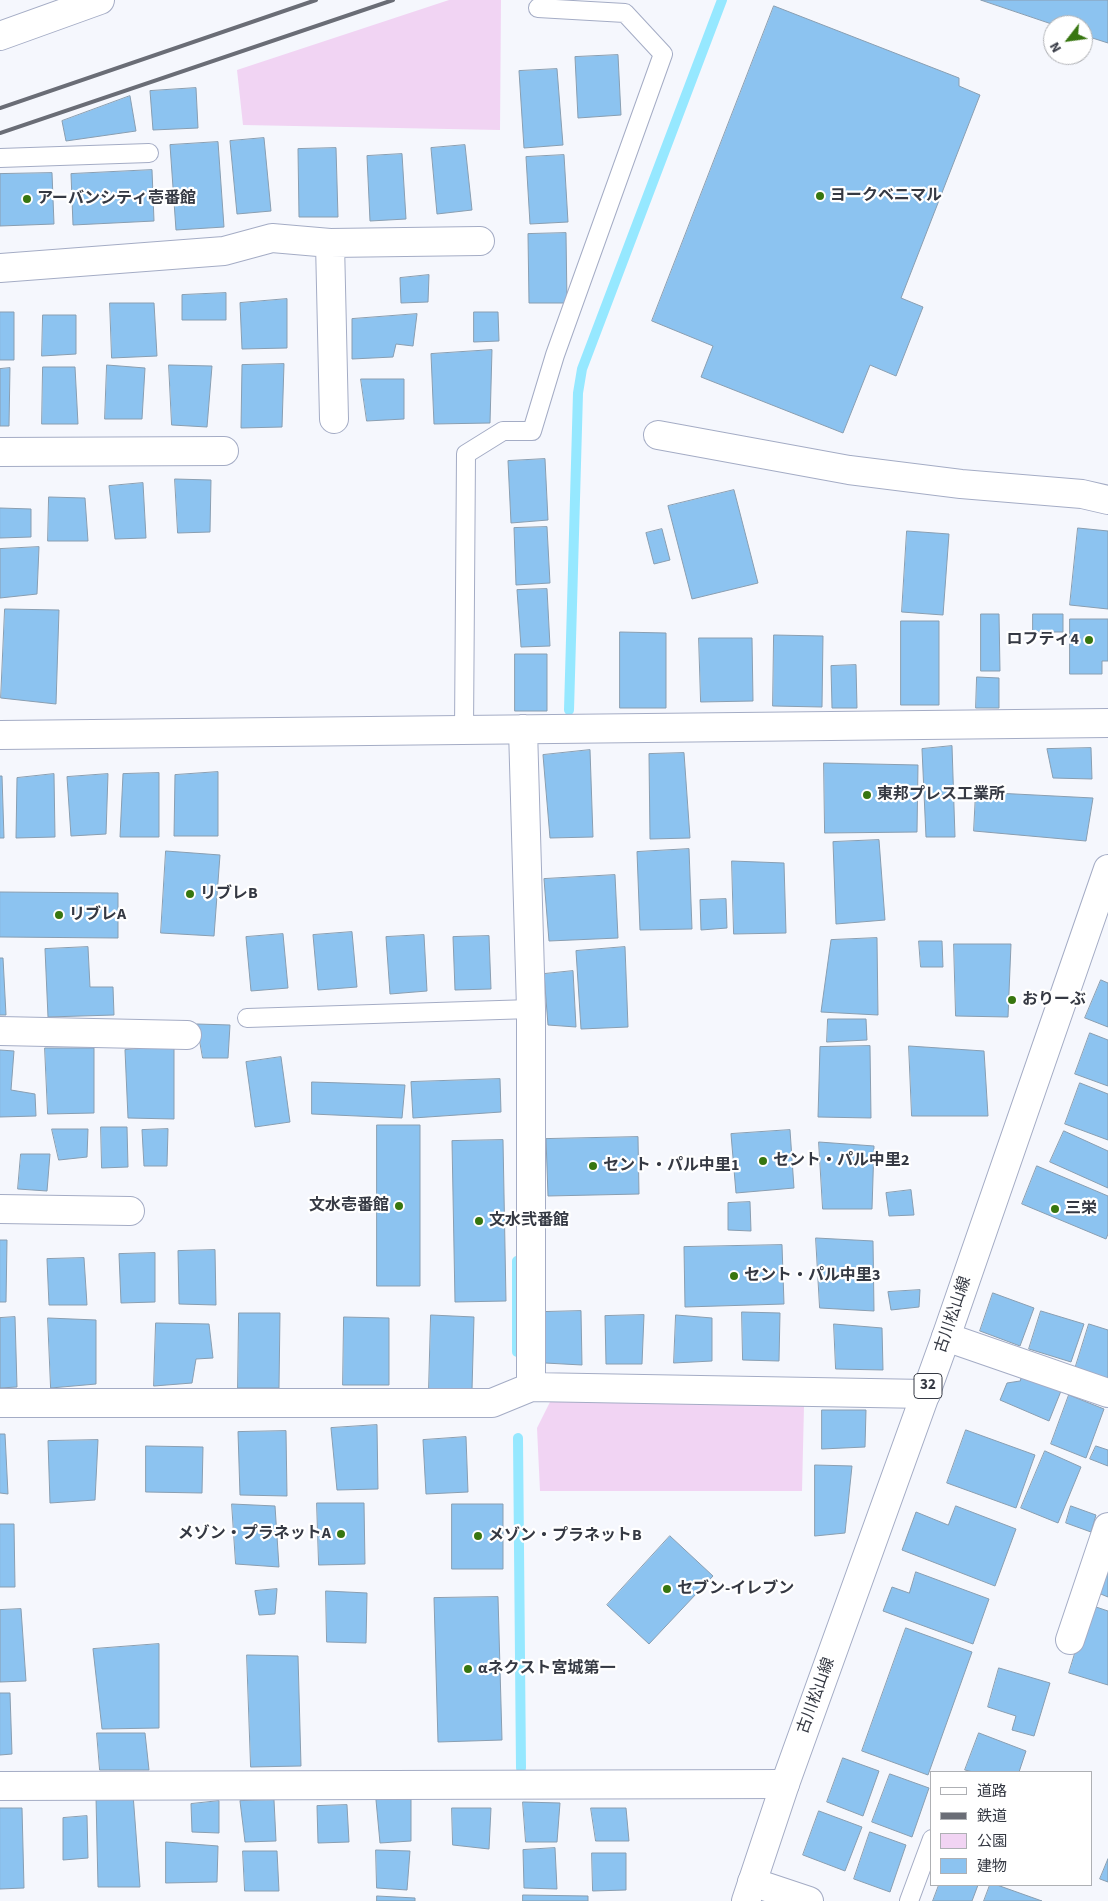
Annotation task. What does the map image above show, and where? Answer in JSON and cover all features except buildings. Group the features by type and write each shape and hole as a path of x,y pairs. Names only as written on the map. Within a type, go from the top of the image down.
{"street":[{"path":"0,36 100,0"},
{"path":"0,268 224,251 272,238 330,243 480,240"},
{"path":"330,243 334,419"},
{"path":"658,435 849,470 961,484 1082,494 1108,500"},
{"path":"0,452 224,451"},
{"path":"0,735 1108,722"},
{"path":"523,729 531,1009 531,1387"},
{"name":"古川松山線","path":"749,1891 926,1394 1108,869"},
{"path":"0,1031 187,1035"},
{"path":"0,1210 130,1211"},
{"path":"946,1337 1108,1393"},
{"path":"0,1404 492,1403 531,1387 926,1394"},
{"path":"1070,1640 1108,1527"},
{"path":"0,1786 786,1784"},
{"path":"749,1891 809,1901"}],"lane":[{"path":"464,730 466,454 504,431 532,431 555,355 663,54 624,13 538,8"},
{"path":"0,158 149,153"},
{"path":"247,1018 531,1009"},
{"path":"909,1901 930,1844"}],"green space":[{"path":"449,0 501,0 500,130 243,125 237,70"},
{"path":"551,1400 804,1406 802,1491 540,1491 537,1428"}],"waterway":[{"path":"569,710 578,393 582,369 722,0"},
{"path":"517,1261 517,1352"},
{"path":"518,1438 521,1768"}],"railway":[{"path":"0,108 316,0"},
{"path":"0,133 393,0"}],"place":[{"name":"ヨークベニマル","path":"820,196"},
{"name":"アーバンシティ壱番館","path":"27,199"},
{"name":"ロフティ4","path":"1089,640"},
{"name":"東邦プレス工業所","path":"867,795"},
{"name":"リブレB","path":"190,894"},
{"name":"リブレA","path":"59,915"},
{"name":"おりーぶ","path":"1012,1000"},
{"name":"セント・パル中里2","path":"763,1161"},
{"name":"セント・パル中里1","path":"593,1166"},
{"name":"文水壱番館","path":"399,1206"},
{"name":"三栄","path":"1055,1209"},
{"name":"文水弐番館","path":"479,1221"},
{"name":"セント・パル中里3","path":"734,1276"},
{"name":"メゾン・プラネットA","path":"341,1534"},
{"name":"メゾン・プラネットB","path":"478,1536"},
{"name":"セブン-イレブン","path":"667,1589"},
{"name":"αネクスト宮城第一","path":"468,1669"}]}
